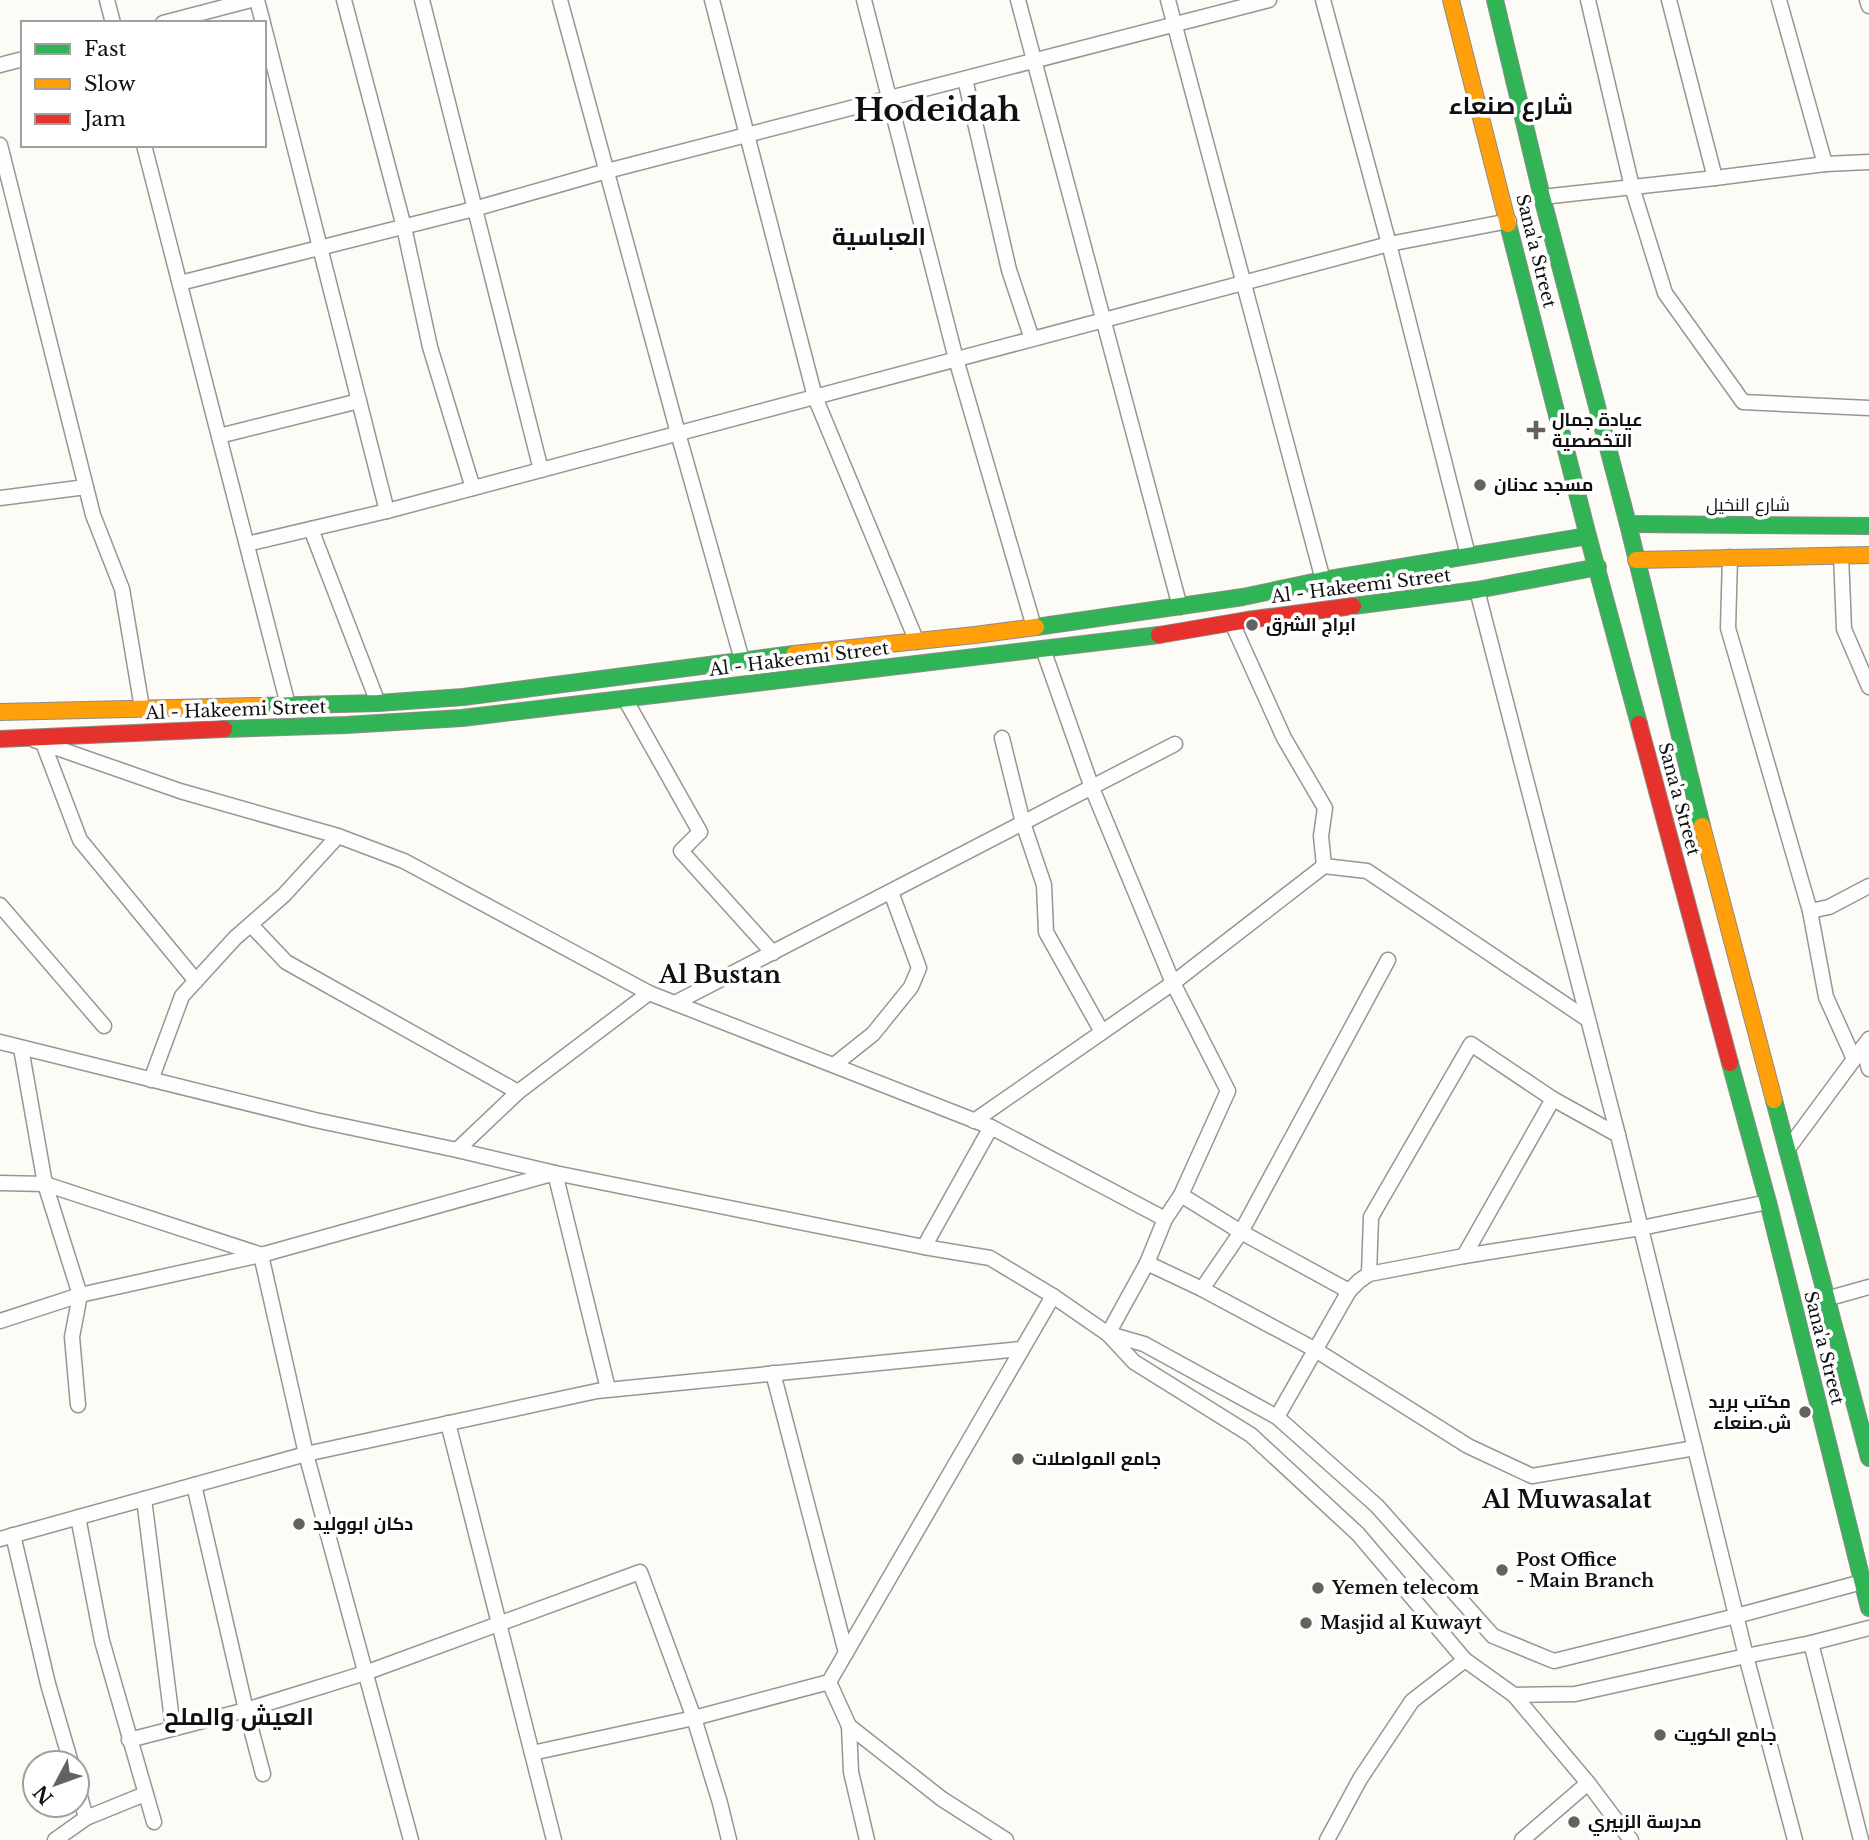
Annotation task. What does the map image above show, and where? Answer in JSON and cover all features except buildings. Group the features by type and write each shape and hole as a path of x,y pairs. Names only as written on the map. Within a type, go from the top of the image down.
{"main road":[{"name":"Sana'a Street","path":"1451,0 1588,536 1768,1202 1869,1608"},
{"name":"Sana'a Street","path":"1495,0 1542,197 1628,524 1707,848 1869,1458"},
{"name":"شارع النخيل","path":"1628,524 1869,526"},
{"name":"Al - Hakeemi Street","path":"0,712 378,703 463,697 1180,607 1588,536"},
{"path":"1636,559 1869,555"},
{"name":"Al - Hakeemi Street","path":"0,739 74,734 378,725 462,719 1182,632 1477,590 1598,567"},
{"path":"1657,789 1668,799 1683,797 1692,783"},
{"path":"1673,851 1679,843 1686,840 1698,841 1707,848"}],"street":[{"path":"107,0 112,21"},
{"path":"171,21 251,0"},
{"path":"257,0 263,21"},
{"path":"344,0 404,227 430,347 473,488"},
{"path":"422,0 541,470"},
{"path":"560,0 742,660"},
{"path":"712,0 815,397 917,642"},
{"path":"864,0 956,359 1034,627"},
{"path":"1018,0 1180,607"},
{"path":"1168,0 1323,580"},
{"path":"180,283 474,209 747,135 1269,0"},
{"path":"1323,0 1389,244 1468,555"},
{"path":"1588,0 1632,187 1665,293 1743,402 1869,408"},
{"path":"1669,0 1715,178"},
{"path":"1779,0 1825,164"},
{"path":"1867,0 1869,6"},
{"path":"266,33 387,511"},
{"path":"0,65 21,60"},
{"path":"964,79 1009,270 1032,339"},
{"path":"0,145 93,515 122,589 142,708"},
{"path":"145,147 288,705"},
{"path":"1542,197 1825,164 1869,162"},
{"path":"247,544 387,511 1389,244 1509,221"},
{"path":"219,436 359,401"},
{"path":"0,498 86,487"},
{"path":"311,529 378,703"},
{"path":"1842,555 1844,629 1869,687"},
{"path":"1730,558 1728,628 1810,911 1826,997 1854,1059"},
{"path":"1477,590 1642,1228 1746,1656 1796,1840"},
{"path":"1232,623 1284,738 1325,808 1321,836 1324,866"},
{"path":"1043,649 1092,788 1173,983 1228,1091 1181,1195 1165,1219 1147,1263 1108,1334"},
{"path":"625,699 700,832 681,851 773,953"},
{"path":"26,738 180,791 338,836 404,861 649,993 991,1127 1165,1219"},
{"path":"1002,738 1023,823 1044,885 1046,932 1102,1032"},
{"path":"43,744 80,840 196,981"},
{"path":"675,1003 1175,744"},
{"path":"151,1080 181,996 235,938 284,895 338,836"},
{"path":"974,1121 1173,983 1324,866 1367,871 1587,1019"},
{"path":"1810,911 1829,908 1869,886"},
{"path":"834,1065 873,1034 911,987 919,968 891,892"},
{"path":"0,905 104,1026"},
{"path":"251,925 286,962 518,1092"},
{"path":"1202,1289 1241,1232 1388,961"},
{"path":"457,1150 518,1092 649,993"},
{"path":"0,1042 315,1120 555,1173 990,1258 1053,1296 1108,1334 1134,1362 1261,1444 1358,1535 1465,1660 1514,1695 1588,1783 1631,1840"},
{"path":"1786,1151 1866,1042"},
{"path":"1866,1042 1869,1069"},
{"path":"1369,1274 1371,1217 1471,1044 1553,1099 1618,1135"},
{"path":"21,1048 45,1184 80,1295 72,1337 78,1405"},
{"path":"1464,1256 1553,1099"},
{"path":"924,1247 991,1127"},
{"path":"0,1321 80,1295 261,1255 555,1173"},
{"path":"555,1173 608,1389"},
{"path":"0,1183 45,1184 261,1255"},
{"path":"1181,1195 1241,1232 1349,1291"},
{"path":"1277,1418 1349,1291 1369,1274 1642,1228 1768,1202"},
{"path":"261,1255 306,1454 411,1840"},
{"path":"1147,1263 1314,1349 1468,1446 1532,1476 1695,1448"},
{"path":"1826,1299 1869,1287"},
{"path":"532,1753 694,1718 829,1682 1053,1296"},
{"path":"1108,1334 1144,1343 1277,1418 1377,1506 1493,1636 1554,1661 1862,1582"},
{"path":"67,1749 7,1537 306,1454 608,1389 1021,1349"},
{"path":"773,1373 846,1653"},
{"path":"447,1423 554,1840"},
{"path":"194,1485 262,1774"},
{"path":"144,1499 173,1728"},
{"path":"78,1517 102,1641 154,1822"},
{"path":"129,1740 246,1710 365,1672 640,1572 694,1718 729,1840"},
{"path":"1514,1695 1575,1695 1869,1628"},
{"path":"1811,1643 1861,1840"},
{"path":"1334,1837 1360,1779 1412,1701 1465,1660"},
{"path":"829,1682 849,1726 850,1772 867,1840"},
{"path":"849,1726 942,1799 1006,1840"},
{"path":"1522,1840 1588,1783"},
{"path":"91,1816 145,1794"},
{"path":"55,1840 85,1819"}],"traffic: fast":[{"path":"1495,0 1542,197 1628,524 1702,826"},
{"path":"1508,224 1639,724"},
{"path":"1628,524 1869,526"},
{"path":"1036,627 1243,597 1323,580 1588,536"},
{"path":"1353,606 1477,590 1598,567"},
{"path":"224,729 462,718 1159,635"},
{"path":"260,706 378,703 463,697 794,654"},
{"path":"1730,1063 1768,1202 1869,1608"},
{"path":"1774,1100 1869,1458"}],"traffic: slow":[{"path":"1451,0 1508,224"},
{"path":"1636,560 1869,555"},
{"path":"794,654 1036,627"},
{"path":"0,712 260,706"},
{"path":"1702,826 1774,1100"}],"traffic: jam":[{"path":"1159,635 1353,606"},
{"path":"1639,724 1730,1063"},
{"path":"0,739 224,729"}],"place":[{"name":"عيادة جمال التخصصية","path":"1536,430"},
{"name":"مسجد عدنان","path":"1480,485"},
{"name":"ابراج الشرق","path":"1252,625"},
{"name":"مكتب بريد ش.صنعاء","path":"1805,1412"},
{"name":"جامع المواصلات","path":"1018,1459"},
{"name":"دكان ابووليد","path":"299,1524"},
{"name":"Post Office - Main Branch","path":"1502,1570"},
{"name":"Yemen telecom","path":"1318,1588"},
{"name":"Masjid al Kuwayt","path":"1306,1623"},
{"name":"جامع الكويت","path":"1660,1735"},
{"name":"مدرسة الزبيري","path":"1574,1822"}],"district":[{"name":"شارع صنعاء","path":"1511,106"},
{"name":"Hodeidah","path":"937,110"},
{"name":"العباسية","path":"879,237"},
{"name":"Al Bustan","path":"720,975"},
{"name":"Al Muwasalat","path":"1567,1500"},
{"name":"العيش والملح","path":"239,1717"}]}
